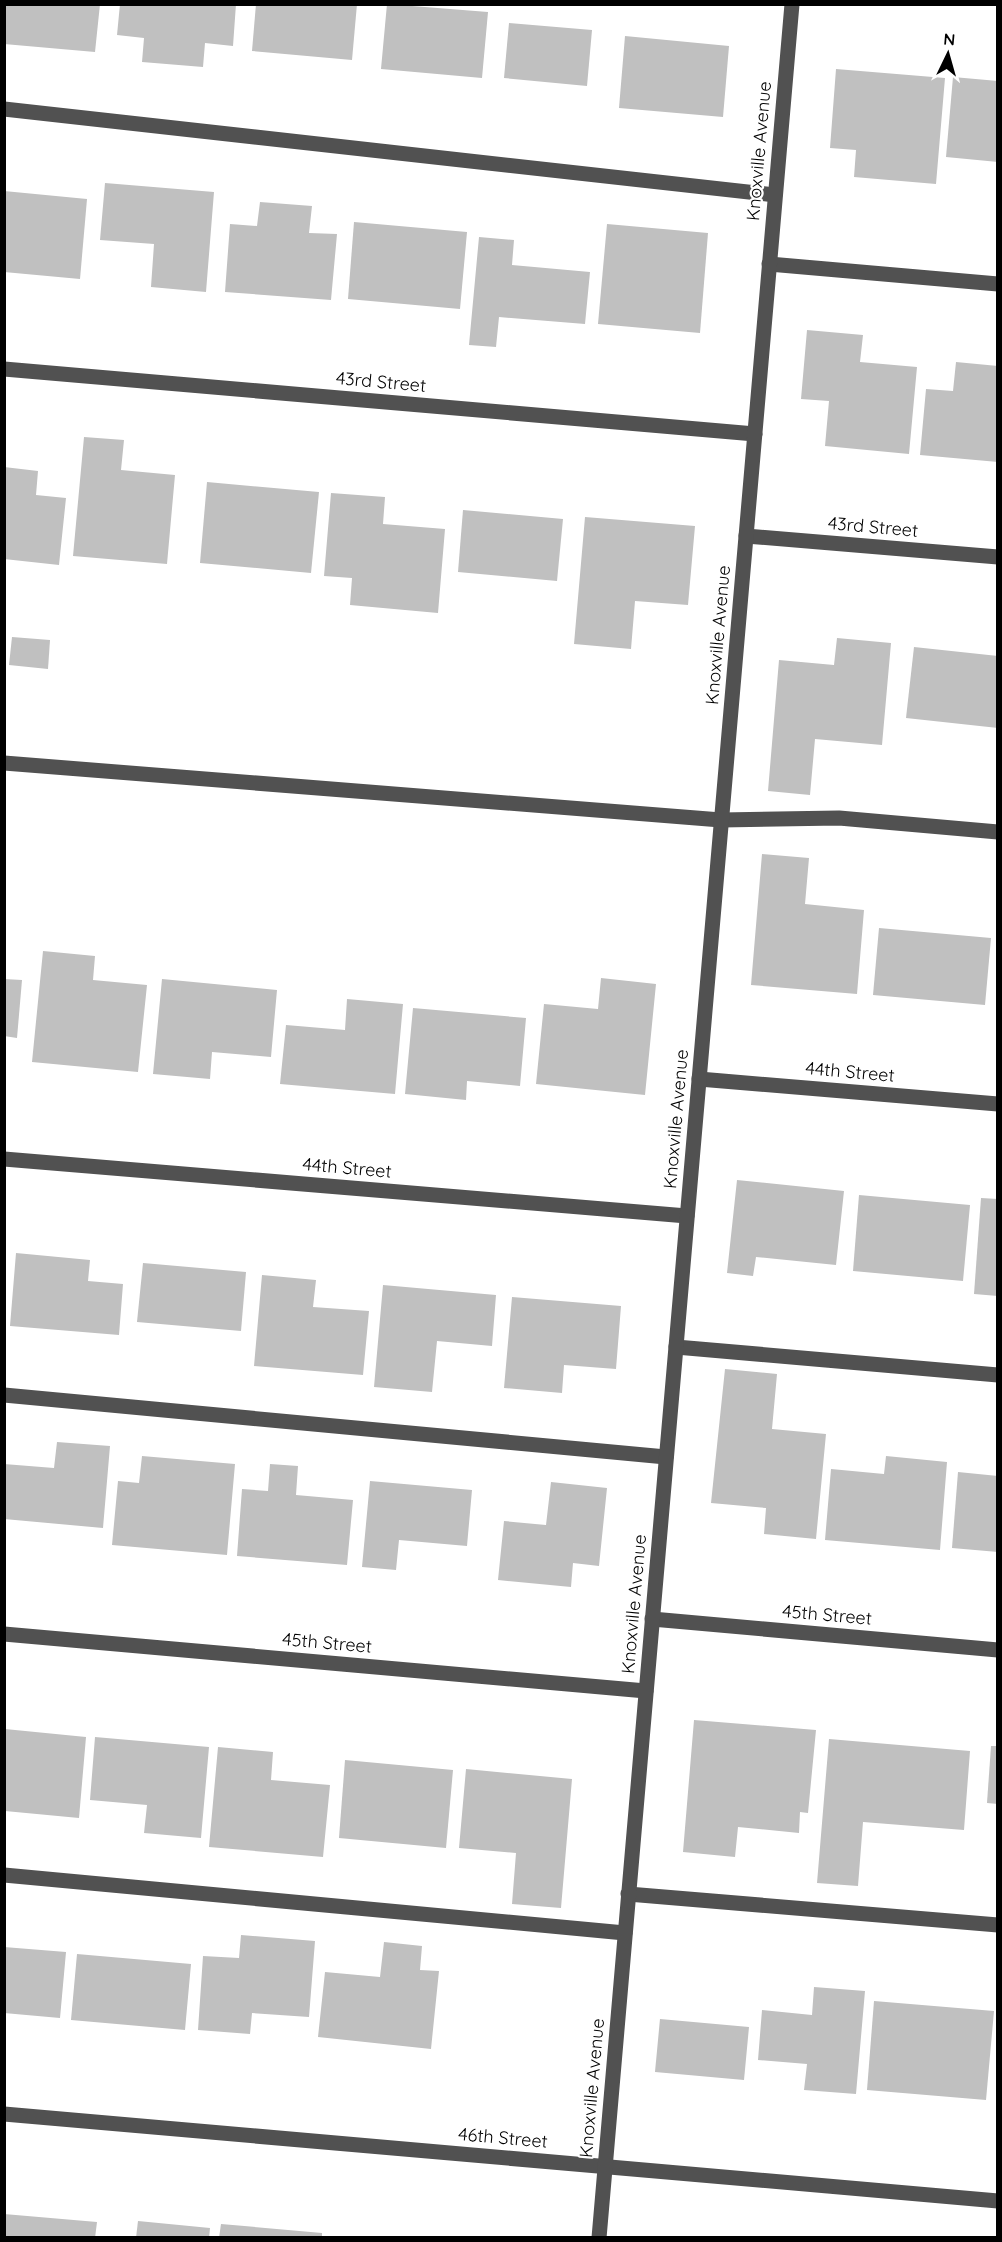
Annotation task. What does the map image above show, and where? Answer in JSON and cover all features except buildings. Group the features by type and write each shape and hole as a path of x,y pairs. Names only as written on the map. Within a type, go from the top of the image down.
{"street":[{"name":"Knoxville Avenue","path":"599,2238 792,4"},
{"path":"4,109 775,195"},
{"path":"769,264 998,284"},
{"name":"43rd Street","path":"4,369 755,434"},
{"name":"43rd Street","path":"746,536 998,557"},
{"path":"4,763 721,820 839,818 998,832"},
{"name":"44th Street","path":"699,1078 998,1104"},
{"name":"44th Street","path":"4,1159 687,1216"},
{"path":"676,1347 998,1375"},
{"path":"4,1395 666,1457"},
{"name":"45th Street","path":"652,1619 998,1650"},
{"name":"45th Street","path":"4,1634 646,1691"},
{"path":"4,1875 625,1933"},
{"path":"628,1894 998,1925"},
{"name":"46th Street","path":"4,2114 998,2200"}]}
